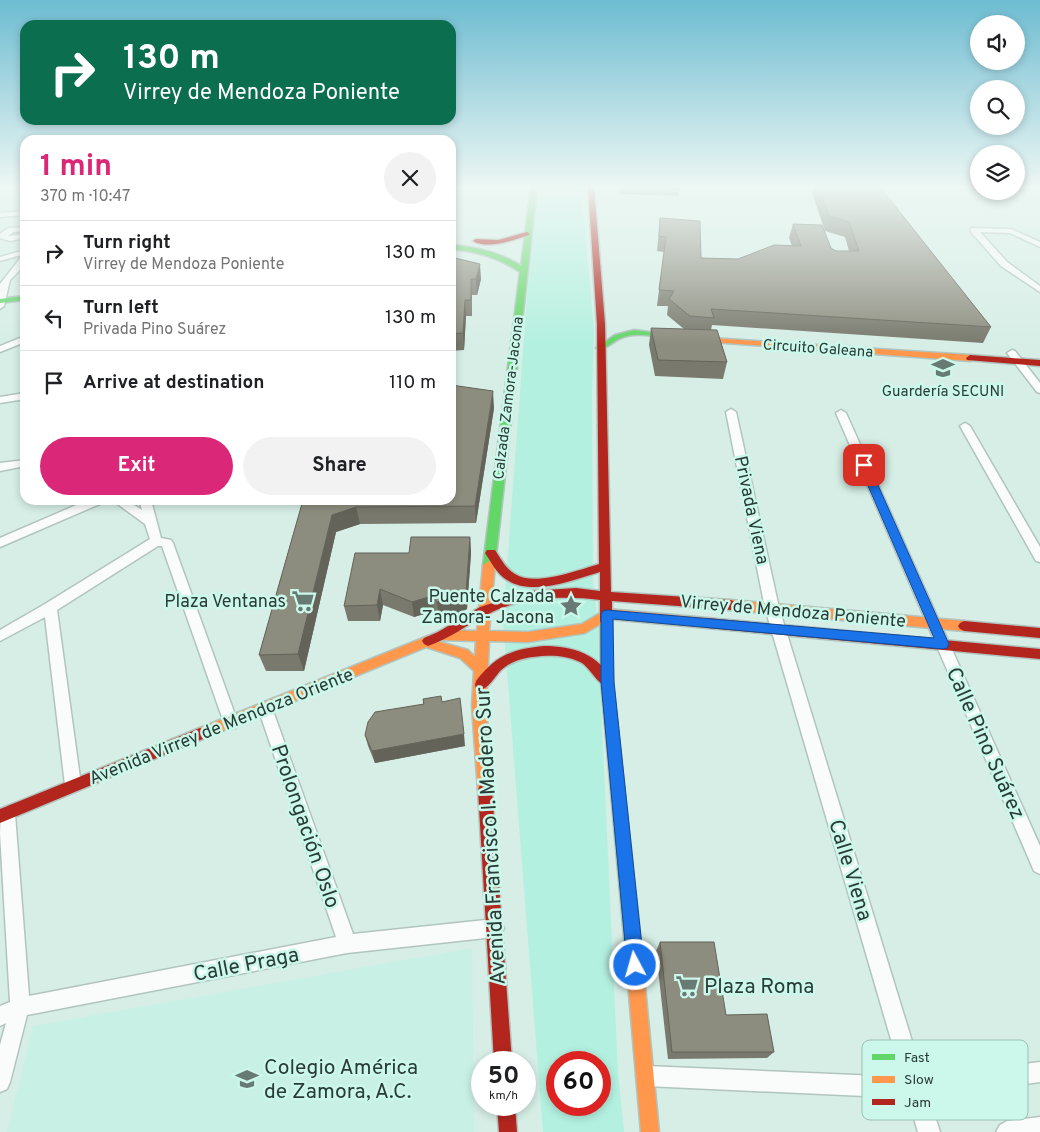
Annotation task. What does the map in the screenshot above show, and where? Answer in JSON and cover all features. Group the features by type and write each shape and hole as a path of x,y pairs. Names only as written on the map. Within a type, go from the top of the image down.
{"main road":[{"path":"456,240 498,242 506,240"},
{"name":"Calzada Zamora-Jacona","path":"484,610 526,240"},
{"path":"595,240 601,324 607,682 650,1132"},
{"path":"456,247 480,249 494,254 523,271"},
{"path":"3,304 20,299"},
{"path":"3,304 20,306"},
{"name":"Circuito Galeana","path":"601,324 707,337 1015,357 1040,355"},
{"name":"Circuito Galeana","path":"600,348 613,338 633,332 685,334"},
{"name":"Circuito Galeana","path":"1015,357 1040,363"},
{"path":"491,553 503,571 515,580 526,583 558,579 605,566"},
{"name":"Virrey de Mendoza Poniente","path":"484,610 530,595 576,592 1040,633"},
{"name":"Avenida Virrey de Mendoza Oriente","path":"4,815 73,785 231,723 442,635 484,610"},
{"name":"Avenida Francisco I. Madero Sur","path":"484,610 479,706 502,1051"},
{"name":"Virrey de Mendoza Poniente","path":"607,614 1040,654"},
{"name":"Avenida Virrey de Mendoza Oriente","path":"442,635 515,638 585,628 607,614"},
{"path":"425,642 464,654 482,670"},
{"path":"481,684 502,662 516,655 544,652 571,653 586,658 607,682"},
{"path":"507,1116 508,1132"}],"street":[{"path":"983,240 1004,264 1040,290"},
{"path":"0,259 20,253"},
{"path":"3,304 9,289 18,275 15,270 20,266"},
{"path":"0,349 20,342"},
{"path":"1015,357 1040,390"},
{"path":"1029,375 1040,374"},
{"path":"0,400 20,397"},
{"name":"Privada Viena","path":"731,412 772,608"},
{"name":"Calle Pino Suárez","path":"841,412 1040,865"},
{"path":"965,426 1040,558"},
{"path":"0,467 20,464"},
{"path":"0,543 87,505"},
{"path":"126,505 150,521"},
{"path":"146,505 150,521 161,542 231,723"},
{"path":"0,636 161,542"},
{"path":"50,608 73,785"},
{"name":"Calle Viena","path":"772,608 903,1040"},
{"name":"Prolongación Oslo","path":"265,708 348,944"},
{"path":"0,1082 20,1007 4,815"},
{"name":"Calle Praga","path":"0,1016 20,1007 348,944 495,928"},
{"path":"646,1076 862,1086"},
{"path":"1007,1132 1040,1128"}],"shaded area":[{"path":"533,240 586,240 594,329 592,394 593,583 597,616 618,1073 624,1132 543,1132 503,620"},
{"name":"Colegio América de Zamora, A.C.","path":"472,948 473,1051 471,1051 471,1116 474,1116 474,1132 7,1132 33,1026"}],"building":[{"path":"666,240 701,240 701,258 738,259 774,245 801,246 799,240 828,240 831,248 836,251 859,251 855,240 922,240 991,327 711,309 714,318 690,316 669,299 674,291 659,290"},
{"path":"456,258 480,264 476,279 471,279 471,300 465,300 463,333 456,334"},
{"path":"651,328 717,330 727,362 658,360"},
{"path":"456,386 493,391 475,506 356,507 332,515 298,654 259,655 302,505 456,505"},
{"path":"411,537 470,537 466,593 437,602 432,596 412,602 380,589 377,605 344,606 355,553 409,553"},
{"path":"441,696 442,702 460,698 464,734 372,751 365,735 368,722 375,712 424,704 423,699"},
{"name":"Plaza Roma","path":"660,942 714,942 726,1015 767,1014 774,1052 672,1052"}],"traffic: fast":[{"path":"489,565 528,240"},
{"path":"456,248 489,253 515,265 523,271"},
{"path":"0,301 20,299"},
{"path":"600,348 618,336 626,334 642,333 672,337"},
{"path":"606,621 607,682 631,925"}],"traffic: slow":[{"path":"698,339 970,358"},
{"path":"485,790 479,706 484,610 489,565"},
{"path":"731,605 964,626"},
{"path":"442,635 528,637 585,628 607,614 707,623"},
{"path":"200,734 428,641"},
{"path":"425,642 464,654 482,670"},
{"path":"631,925 650,1132"}],"traffic: jam":[{"path":"476,241 498,242 506,240"},
{"path":"595,240 601,324 606,621"},
{"path":"970,358 1040,363"},
{"path":"491,553 507,574 514,579 524,582 547,582 605,566"},
{"path":"428,641 442,635 484,610 530,595 576,592 605,596 731,605"},
{"path":"707,623 1040,654"},
{"path":"964,626 1040,633"},
{"path":"481,685 493,669 502,662 521,654 544,651 567,652 586,659 595,666 607,682"},
{"path":"0,816 200,734"},
{"path":"485,790 502,1051"},
{"path":"507,1116 508,1132"}],"place":[{"name":"Guardería SECUNI","path":"943,368"},
{"name":"Plaza Ventanas","path":"303,601"},
{"name":"Puente Calzada Zamora- Jacona","path":"571,606"},
{"name":"Plaza Roma","path":"687,986"},
{"name":"Colegio América de Zamora, A.C.","path":"247,1079"}],"route":[{"path":"635,965 607,682 607,614 943,644 864,465"}]}
